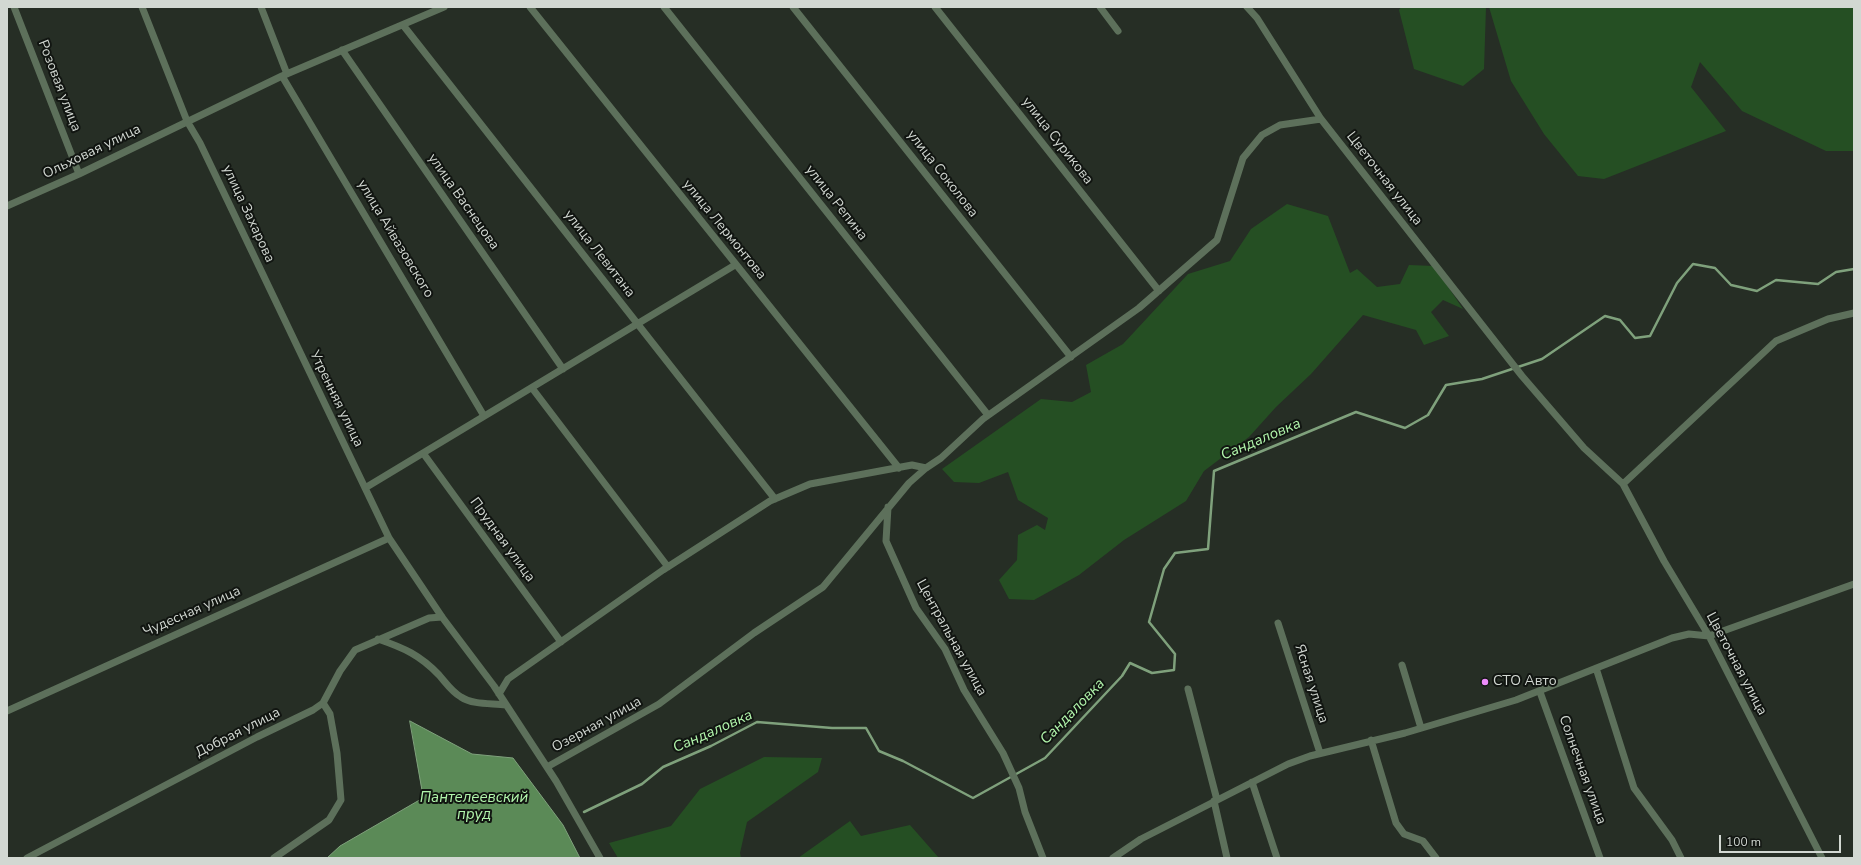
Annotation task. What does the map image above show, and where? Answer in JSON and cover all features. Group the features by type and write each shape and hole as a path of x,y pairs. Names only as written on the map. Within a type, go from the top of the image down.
{"street":[{"name":"Розовая улица","path":"14,7 79,174"},
{"name":"улица Захарова","path":"142,7 187,121 200,144 284,320"},
{"name":"улица Айвазовского","path":"261,7 285,75 484,416"},
{"name":"Ольховая улица","path":"7,206 79,174 285,75 444,7"},
{"name":"улица Лермонтова","path":"530,7 899,468"},
{"name":"улица Репина","path":"664,7 988,416"},
{"name":"улица Соколова","path":"793,7 1071,357"},
{"name":"улица Сурикова","path":"935,7 1159,291"},
{"path":"1100,7 1118,31"},
{"name":"Цветочная улица","path":"1247,7 1257,18 1321,119 1522,376 1584,448 1623,484 1664,561 1708,636 1822,858"},
{"name":"улица Левитана","path":"403,24 775,499"},
{"name":"улица Васнецова","path":"342,50 563,369"},
{"name":"Озерная улица","path":"547,767 660,704 754,633 822,587 888,507 909,483 926,468 941,458 988,416 1139,308 1217,240 1243,158 1262,135 1280,125 1321,119"},
{"path":"365,488 735,265"},
{"path":"1623,484 1776,341 1828,319 1854,313"},
{"name":"Утренняя улица","path":"284,320 389,538 442,617 499,694 547,767 600,858"},
{"path":"532,388 668,567"},
{"name":"Прудная улица","path":"423,453 560,642"},
{"path":"499,694 508,679 560,642 668,567 775,499 810,484 912,465 926,468"},
{"name":"Центральная улица","path":"888,507 886,541 916,608 945,649 964,690 1003,753 1019,788 1025,812 1043,858"},
{"name":"Чудесная улица","path":"7,711 389,538"},
{"path":"1113,858 1141,839 1288,764 1320,753 1421,728 1540,692 1672,638 1689,634 1708,636 1854,584"},
{"path":"274,858 329,820 341,800 337,753 330,714 323,703 340,671 355,650 429,618 442,617"},
{"name":"Ясная улица","path":"1278,623 1320,753"},
{"path":"378,639 399,646 412,653 438,675 460,697 478,702 506,705"},
{"path":"1402,665 1421,728"},
{"path":"1596,668 1634,788 1672,840 1681,858"},
{"path":"1188,689 1216,800 1227,858"},
{"name":"Солнечная улица","path":"1540,692 1600,858"},
{"name":"Добрая улица","path":"27,858 323,703"},
{"path":"1371,740 1396,823 1404,834 1423,841 1436,858"},
{"path":"1252,782 1277,858"}],"shaded area":[{"path":"1401,7 1486,7 1484,69 1463,86 1414,69 1399,10"},
{"path":"1489,7 1854,7 1854,151 1826,151 1742,111 1700,62 1691,87 1726,131 1604,179 1578,176 1544,134 1511,81"},
{"path":"1287,204 1328,216 1350,273 1357,269 1377,287 1400,284 1409,265 1434,266 1463,309 1443,300 1431,312 1449,336 1424,345 1416,330 1363,315 1311,374 1276,407 1249,437 1204,471 1186,501 1124,540 1079,575 1034,600 1009,599 999,580 1017,560 1018,535 1037,525 1045,530 1048,518 1018,500 1008,472 979,483 954,482 942,469 1041,399 1072,402 1091,392 1086,365 1123,344 1188,274 1230,261 1251,229"},
{"path":"764,757 822,758 818,772 747,822 740,853 741,858 618,858 609,843 671,826 700,789"},
{"path":"850,821 861,836 910,825 939,858 798,858"}],"water":[{"name":"Пантелеевский пруд","path":"410,721 472,754 513,758 563,825 580,858 327,858 340,846 423,798"}],"waterway":[{"name":"Сандаловка","path":"584,812 642,784 663,767 711,746 757,722 832,728 866,728 879,751 903,761 973,798 1045,758 1122,676 1130,663 1152,673 1174,670 1175,654 1149,622 1164,569 1175,553 1208,549 1214,471 1356,412 1405,428 1428,415 1446,385 1482,379 1542,359 1605,316 1620,320 1635,338 1650,336 1677,283 1693,264 1715,268 1731,285 1757,291 1776,280 1818,284 1836,272 1854,269"}],"place":[{"name":"СТО Авто","path":"1485,682"}]}
